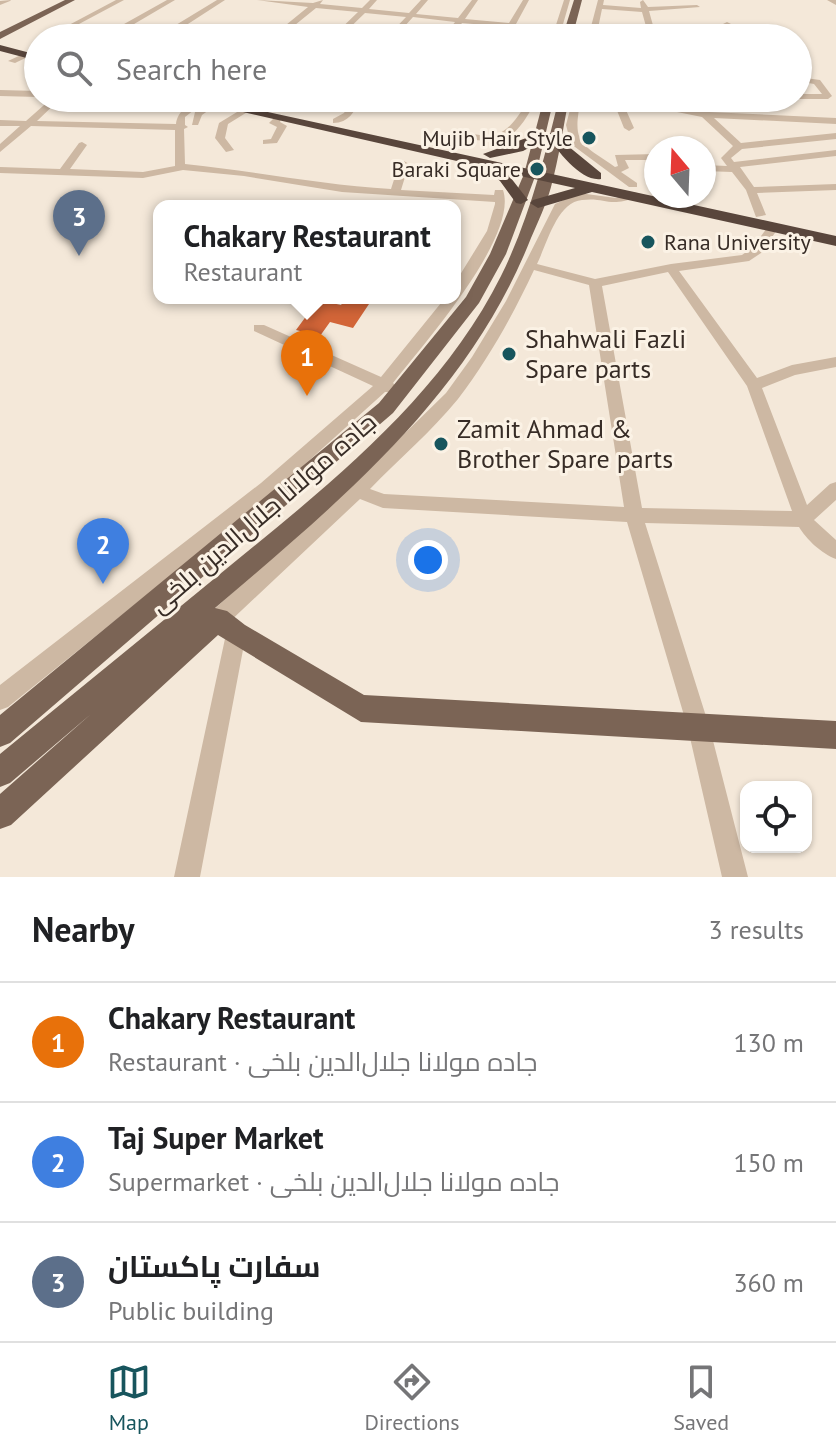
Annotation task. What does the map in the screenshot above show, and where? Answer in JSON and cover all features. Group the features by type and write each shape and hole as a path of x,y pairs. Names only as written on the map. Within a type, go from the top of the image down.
{"highway":[{"path":"0,48 24,55"},
{"path":"250,112 539,170 601,178 633,190 836,241"},
{"path":"295,112 432,141 487,159 505,178 522,206 601,178"},
{"path":"554,136 563,149 601,178"},
{"path":"487,159 537,138"},
{"path":"633,190 644,190"},
{"path":"716,205 836,232"}],"main road":[{"path":"34,6 48,0"},
{"path":"0,26 58,0"},
{"path":"0,36 73,0"},
{"path":"571,24 578,0"},
{"path":"584,24 590,0"},
{"path":"539,170 537,138 545,112"},
{"path":"539,170 560,112"},
{"name":"جاده مولانا جلال‌الدین بلخی","path":"0,733 314,472 386,408 391,389 473,299 539,170"},
{"name":"جاده مولانا جلال‌الدین بلخی","path":"0,773 308,516 399,430 439,383 508,277 522,206"},
{"path":"0,814 227,626 361,708 836,735"}],"street":[{"path":"0,3 8,0"},
{"path":"76,24 121,0"},
{"path":"129,24 172,0"},
{"path":"183,24 222,0"},
{"path":"260,0 318,2 362,11 491,24"},
{"path":"349,24 374,0"},
{"path":"403,24 425,0"},
{"path":"458,24 475,0"},
{"path":"512,24 526,0"},
{"path":"559,24 567,0"},
{"path":"830,0 836,3"},
{"path":"291,24 318,2"},
{"path":"595,24 600,4 697,7"},
{"path":"643,4 649,24"},
{"path":"812,81 828,96 812,97"},
{"path":"0,93 24,94"},
{"path":"0,149 42,112"},
{"path":"180,167 178,148 183,127 182,114 185,112"},
{"path":"195,123 198,112"},
{"path":"229,150 220,138 224,123 243,112"},
{"path":"336,121 350,112"},
{"path":"432,141 448,135 480,140 513,132 523,123 527,112"},
{"path":"574,112 571,125 576,144 601,178 624,168 619,157 644,157"},
{"path":"623,112 629,128"},
{"path":"693,112 836,121"},
{"path":"705,112 739,146 836,136"},
{"path":"266,142 274,141 282,126 275,124 279,118"},
{"path":"0,123 183,127"},
{"path":"63,172 82,145"},
{"path":"731,164 739,146"},
{"path":"716,166 836,153"},
{"path":"716,161 731,164 751,190 760,215"},
{"path":"395,193 404,164"},
{"path":"0,170 143,175 180,167 244,173 342,189 522,206 559,206 572,198 617,201 633,190"},
{"path":"751,190 836,187"},
{"path":"187,877 227,626 451,397 477,361 532,266 522,206"},
{"path":"461,285 498,218 522,206"},
{"path":"532,266 595,283 745,258 757,250 773,227"},
{"path":"671,268 754,385 804,519 810,529 836,551"},
{"path":"595,283 634,515 699,729 735,877"},
{"path":"0,699 391,389 449,304"},
{"path":"259,328 391,389"},
{"path":"754,385 792,370 836,362"},
{"path":"357,491 383,501 634,515 804,519 836,489"}],"building":[{"path":"315,304 369,304 353,328 330,322 320,336 296,330"}],"place":[{"name":"Mujib Hair Style","path":"589,138"},
{"name":"Baraki Square","path":"537,169"},
{"name":"Rana University","path":"648,242"},
{"name":"سفارت پاکستان","path":"79,256"},
{"name":"Shahwali Fazli Spare parts","path":"509,354"},
{"name":"Chakary Restaurant","path":"307,396"},
{"name":"Zamit Ahmad & Brother Spare parts","path":"441,444"},
{"name":"Taj Super Market","path":"103,584"}]}
